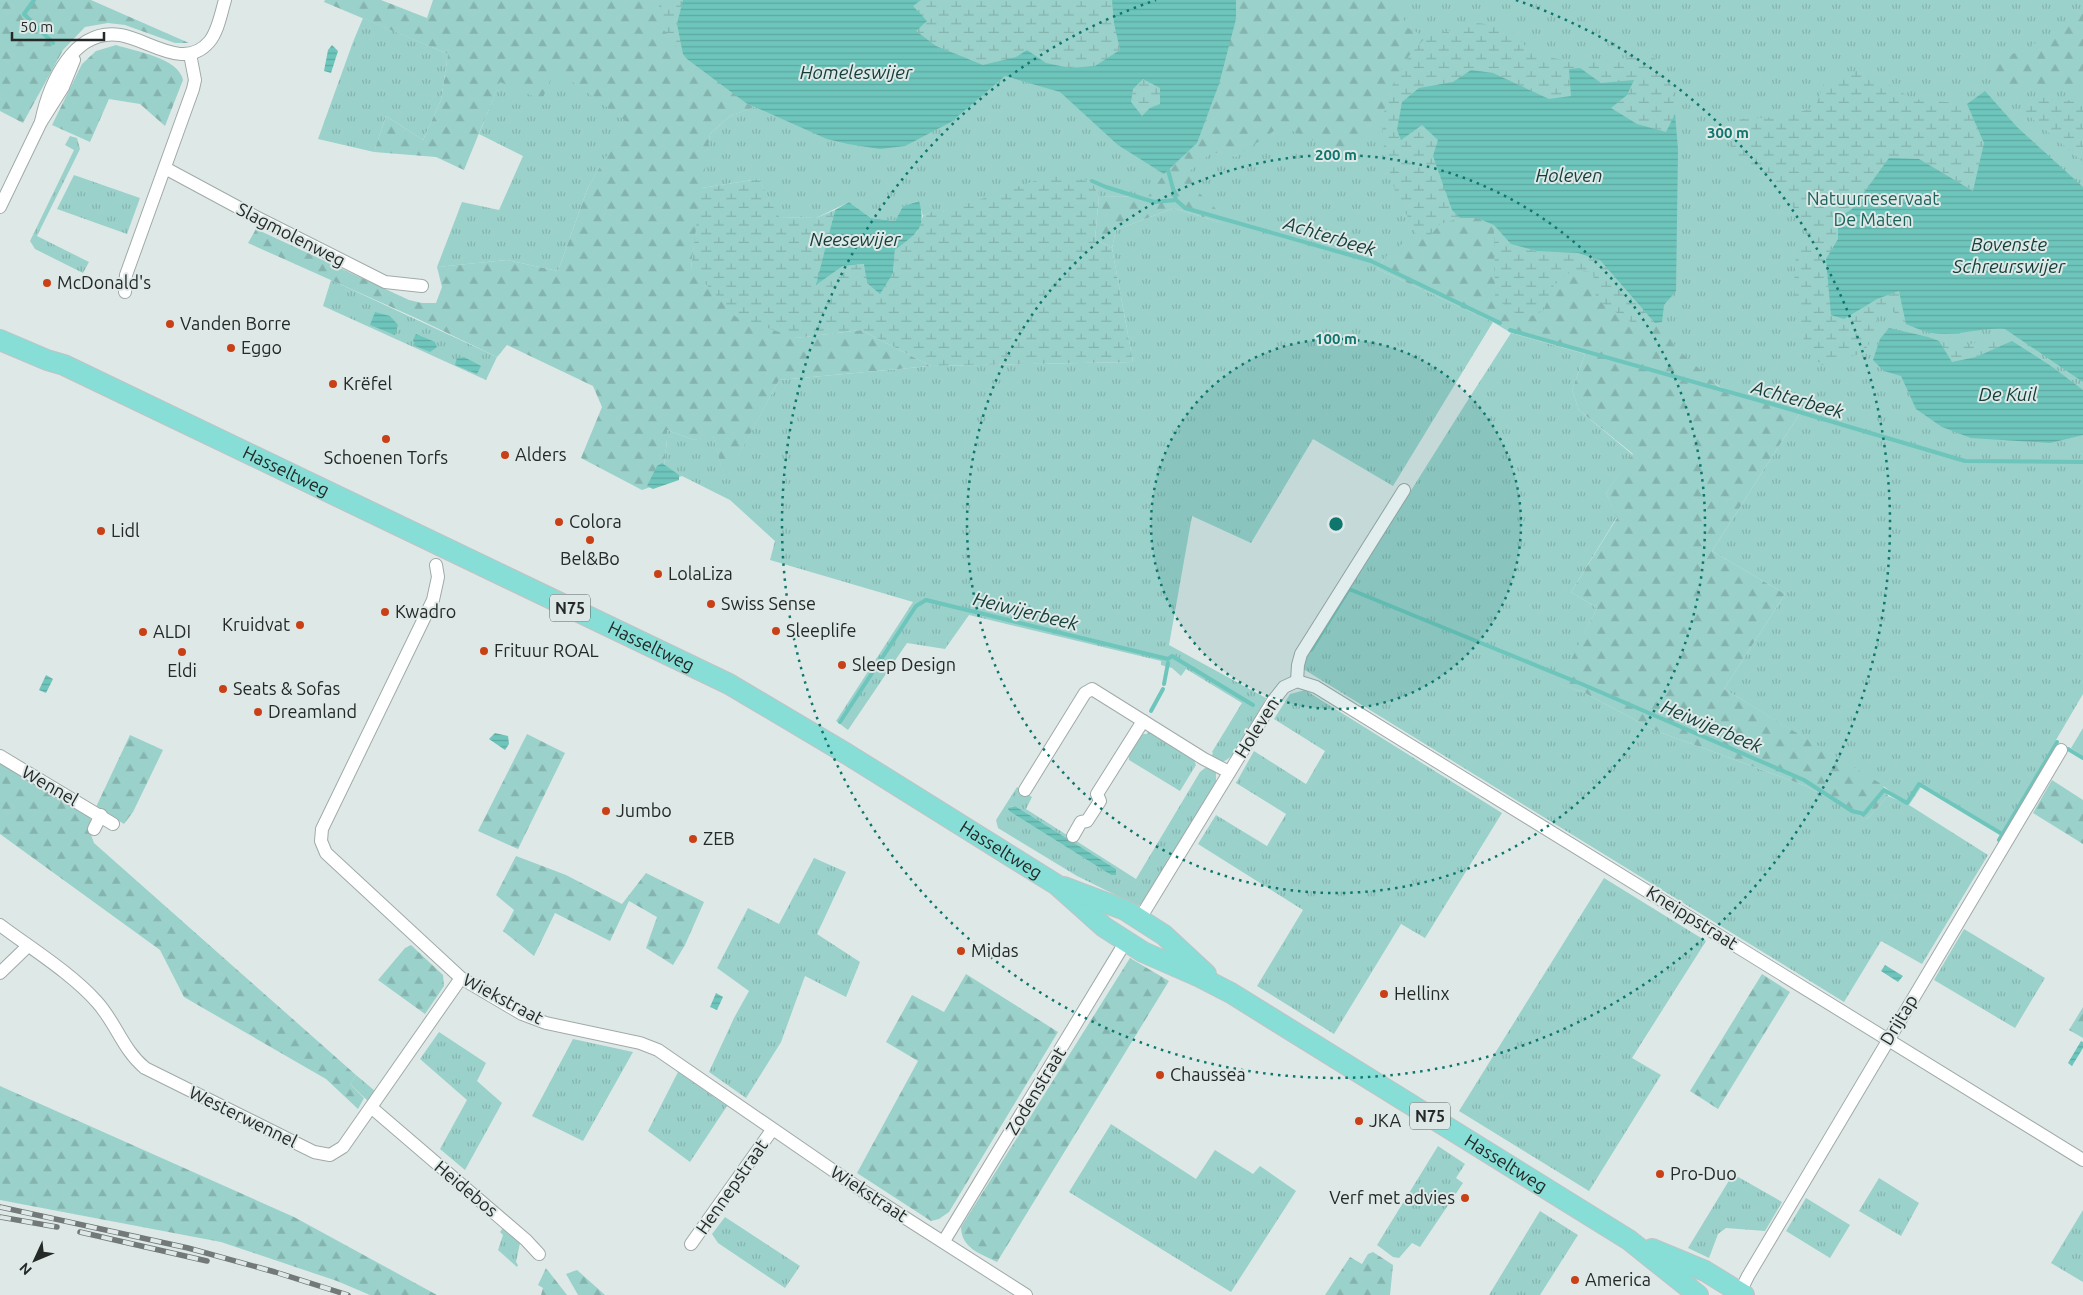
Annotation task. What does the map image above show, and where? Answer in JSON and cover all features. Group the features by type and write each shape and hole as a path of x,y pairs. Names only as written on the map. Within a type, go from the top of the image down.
{"main road":[{"name":"Hasseltweg","path":"0,327 50,354 64,365"},
{"name":"Hasseltweg","path":"0,340 64,365 729,684 847,754 1057,885 1104,927 1143,952 1195,974 1231,993 1629,1240 1698,1295"},
{"name":"Hasseltweg","path":"1057,885 1116,906 1164,935 1205,973 1231,993"},
{"path":"1126,941 1121,934 1123,925 1130,919 1139,920"},
{"name":"Hasseltweg","path":"1629,1240 1714,1276 1742,1294"},
{"path":"1703,1295 1702,1288 1704,1282 1714,1276"}],"street":[{"path":"0,207 41,122 45,103 53,83 65,62 83,44 100,35 121,35 162,50 178,54 190,54 201,49 209,42 225,0"},
{"path":"125,292 126,276 194,89 195,80 190,54"},
{"name":"Slagmolenweg","path":"165,168 256,218 385,282 422,286"},
{"path":"1297,681 1298,665 1302,654 1404,490"},
{"name":"Wiekstraat","path":"436,565 438,577 433,600 322,829 321,841 326,853 461,978 522,1014 546,1023 640,1043 658,1050 860,1190 944,1241 1020,1293"},
{"name":"Holeven","path":"1139,920 1273,700 1284,687 1297,681"},
{"name":"Kneippstraat","path":"1297,681 1316,687 2083,1160"},
{"path":"1025,790 1085,693 1092,689 1229,772"},
{"path":"1072,836 1081,822 1087,821 1100,800 1097,794 1143,721"},
{"name":"Drijtap","path":"1742,1294 1748,1276 2061,750"},
{"name":"Wennel","path":"0,756 114,824"},
{"path":"94,829 101,815"},
{"name":"Westerwennel","path":"0,925 87,990 100,1004 130,1054 145,1068 314,1152 330,1155 343,1147 372,1108 461,978"},
{"name":"Zodenstraat","path":"944,1241 1126,941"},
{"path":"0,973 28,946"},
{"name":"Heidebos","path":"372,1108 526,1240 539,1254"},
{"name":"Hennepstraat","path":"691,1244 772,1130"}],"green space":[{"path":"0,0 91,0 189,43 175,43 125,25 108,23 85,27 63,50 23,123 0,111"},
{"path":"325,0 381,0 427,18 433,0 658,0 663,29 683,54 746,103 755,107 730,116 710,134 691,268 796,338 861,330 931,366 779,380 725,481 713,436 694,440 667,430 662,483 642,490 581,458 602,407 593,386 507,345 497,357 418,319 248,243 256,229 409,300 422,303 436,303 442,287 437,267 507,260 558,271 588,187 627,122 574,83 554,71 542,100 500,82 464,170 436,157 374,152 386,116 423,140 441,100 448,54 324,2"},
{"name":"Natuurreservaat De Maten","path":"511,0 2083,0 2083,694 2002,832 1923,784 1909,805 1988,855 1922,964 1881,941 1844,1002 1300,667 1511,333 1585,354 1572,390 1579,410 1633,455 1606,493 1617,517 1571,592 1597,608 1560,684 1583,692 1654,730 1806,786 1867,819 1888,796 1907,804 1882,785 1724,689 1785,594 1712,551 1800,413 1720,387 1710,379 1385,258 1377,269 1493,322 1393,486 1313,439 1251,543 1192,516 1169,645 1266,698 1241,744 1228,759 1222,762 1211,757 1212,752 1242,703 1186,669 1181,676 1172,668 1161,665 1161,661 969,615 945,649 907,643 848,730 836,721 913,602 770,560 775,541 730,500 682,476 662,483 667,430 694,440 713,435 725,480 779,380 931,366 1133,362 1112,248 1116,230 1174,208 1225,224 1148,197 1099,196 1092,181 1075,180 942,212 931,212 923,216 918,201 903,206 895,221 871,218 849,202 816,218 778,217 759,179 701,188 710,134 730,116 754,107 575,83 628,122 588,187 558,271 507,260 437,267 462,202 499,210 523,156 479,134 500,81"},
{"path":"658,0 683,0 677,24 683,54 663,29"},
{"path":"921,0 1112,0 1114,23 1120,50 1095,66 1070,68 1046,63 1027,50 1016,57 983,65 936,46 916,31 926,21 913,6"},
{"path":"1236,0 1393,0 1408,28 1426,37 1409,56 1387,95 1382,126 1350,150 1319,143 1281,126 1236,157 1212,152 1189,172 1196,190 1235,227 1174,208 1116,230 1112,248 1095,239 1099,196 1148,197 1164,174 1197,143 1236,19"},
{"path":"2083,7 2083,85 2000,84 1970,62 1991,64 2066,29"},
{"path":"363,18 448,54 441,100 423,140 386,116 374,152 318,139"},
{"path":"1478,23 1510,28 1526,47 1557,59 1604,63 1650,52 1665,73 1672,87 1675,114 1666,132 1637,124 1611,108 1627,95 1601,83 1580,68 1569,69 1571,96 1549,99 1493,73 1471,70 1453,82 1419,88 1402,102 1397,130 1402,140 1422,125 1438,140 1452,210 1460,218 1440,224 1427,239 1416,234 1395,191 1384,149 1382,126 1387,95 1409,56 1426,37"},
{"path":"116,45 155,56 180,72 183,80 165,126 140,104 109,99 90,142 52,125 82,64 96,51"},
{"path":"1861,69 1913,99 1967,104 1984,143 1974,191 1919,159 1889,158 1852,209 1838,218 1838,239 1826,259 1844,319 1877,299 1899,291 1906,324 1886,305 1875,310 1879,329 1863,353 1822,365 1806,351 1794,290 1796,249 1807,232 1793,207 1782,200 1783,191 1728,156 1740,119 1778,117 1815,108 1824,83"},
{"path":"1143,79 1160,88 1160,105 1150,108 1142,116 1130,102 1133,89"},
{"path":"2039,97 2083,102 2083,162 2021,109"},
{"path":"70,136 77,138 80,149 37,236 89,262 83,273 35,249 30,241 74,150 65,145"},
{"path":"74,175 140,198 127,234 57,209"},
{"path":"1050,176 1092,181 1099,196 1095,239 1112,248 1133,362 931,366 861,330 796,338 736,317 691,268 701,188 759,179 779,217 816,218 835,210 817,284 843,266 865,264 867,283 893,273 895,250 917,232 923,216 931,212 942,212"},
{"path":"1460,218 1477,218 1494,225 1494,273 1543,311 1554,285 1573,269 1593,272 1655,323 1662,322 1676,348 1719,387 1800,413 1712,551 1785,594 1724,689 1883,785 1888,796 1867,819 1806,786 1654,730 1583,692 1559,684 1597,608 1571,592 1617,518 1606,493 1633,454 1579,410 1572,390 1585,354 1511,333 1493,322 1377,269 1388,254 1416,234 1427,239 1440,224"},
{"path":"1494,225 1511,244 1537,251 1578,253 1600,260 1655,323 1637,326 1596,299 1593,272 1574,269 1554,285 1543,311 1529,317 1510,311 1495,296"},
{"path":"331,280 497,357 486,380 323,306"},
{"path":"1939,341 1964,345 1986,341 2012,341 1976,357 1952,362"},
{"path":"1305,690 1502,813 1425,938 1401,924 1334,1034 1257,986 1303,910 1198,844 1216,815 1267,846 1286,814 1236,783 1254,751 1306,784 1325,751 1274,719 1290,694"},
{"path":"2083,728 2083,756 2071,748"},
{"path":"1149,729 1193,757 1196,765 1180,791 1129,760 1128,751 1143,734 1147,734"},
{"path":"527,734 565,753 518,849 478,831"},
{"path":"130,735 163,750 133,812 124,824 96,807"},
{"path":"0,763 87,814 92,821 89,829 94,843 356,1075 350,1084 364,1098 358,1109 326,1079 184,997 160,950 0,834"},
{"path":"1205,768 1212,768 1216,773 1216,784 1144,902 1138,906 1077,876 998,828 996,820 1017,787 1032,797 1026,809 1136,879 1200,772","holes":["1015,806 1116,869 1116,875 1111,875 1009,811 1010,807"]},
{"path":"2052,780 2083,800 2083,844 2033,813"},
{"path":"516,856 566,875 622,904 646,873 704,902 685,945 673,965 646,948 657,917 629,901 610,941 555,913 534,956 503,931 514,910 496,895"},
{"path":"814,858 846,872 817,934 860,962 846,997 805,976 781,1042 746,1098 709,1072 749,991 717,968 748,908 779,924"},
{"path":"1604,878 1706,941 1632,1058 1661,1075 1589,1191 1459,1111"},
{"path":"1964,929 2045,978 2015,1028 1934,980"},
{"path":"411,945 443,975 444,986 425,1014 378,980 405,948"},
{"path":"1130,958 1169,981 997,1262 968,1245 964,1240 961,1227"},
{"path":"966,974 1058,1032 949,1212 939,1219 931,1221 857,1173 918,1061 886,1042 912,995 944,1012"},
{"path":"1762,974 1790,992 1718,1109 1690,1091"},
{"path":"2083,1007 2083,1038 2069,1030"},
{"path":"439,1032 486,1063 477,1081 502,1103 465,1170 440,1149 467,1100 420,1059"},
{"path":"573,1039 633,1052 583,1141 532,1116"},
{"path":"678,1072 727,1106 690,1162 648,1131"},
{"path":"356,1075 375,1091 368,1101 350,1084"},
{"path":"0,1086 294,1217 437,1295 370,1295 337,1281 221,1242 0,1200"},
{"path":"1111,1124 1196,1179 1215,1150 1253,1174 1260,1166 1296,1191 1231,1292 1069,1192"},
{"path":"1438,1146 1465,1164 1456,1178 1463,1183 1420,1247 1412,1243 1399,1258 1393,1257 1377,1245"},
{"path":"1733,1174 1782,1202 1765,1231 1726,1228 1718,1234 1709,1258 1688,1248"},
{"path":"1879,1178 1919,1203 1901,1236 1859,1211"},
{"path":"1806,1198 1850,1225 1830,1258 1786,1231"},
{"path":"2083,1210 2083,1282 2051,1263"},
{"path":"1540,1211 1578,1235 1540,1295 1489,1295"},
{"path":"725,1217 800,1266 785,1288 718,1243 712,1234"},
{"path":"503,1228 520,1243 516,1262 517,1267 498,1250 503,1235 500,1232"},
{"path":"1373,1252 1393,1265 1390,1295 1325,1295 1350,1257 1362,1264 1368,1254"},
{"path":"546,1268 567,1295 541,1295 543,1288 538,1285"},
{"path":"577,1270 605,1295 578,1295 566,1274"}],"water":[{"name":"Homeleswijer","path":"683,0 921,0 913,6 927,21 916,31 936,46 983,65 1016,57 1027,50 1046,63 1070,68 1095,66 1120,50 1114,23 1112,0 1236,0 1236,19 1219,84 1197,143 1164,174 1118,145 1060,92 1005,76 951,122 905,146 880,149 827,139 746,103 687,59 683,54 677,24","holes":["1143,79 1160,88 1160,104 1150,108 1142,116 1131,102 1133,89"]},
{"path":"332,45 338,51 331,73 324,71 328,50"},
{"name":"Holeven","path":"1580,68 1601,83 1634,80 1627,95 1611,108 1637,124 1666,132 1675,114 1678,149 1676,291 1664,305 1662,322 1655,323 1600,260 1578,253 1537,251 1511,244 1494,225 1477,218 1460,218 1452,210 1433,156 1438,140 1422,125 1401,140 1397,130 1402,102 1419,88 1453,82 1471,70 1493,73 1549,99 1571,96 1569,69"},
{"name":"Bovenste Schreurswijer","path":"1985,91 2017,127 2083,187 2083,382 2005,329 1941,334 1926,332 1906,324 1899,291 1877,299 1844,319 1831,315 1826,259 1838,239 1838,218 1852,209 1889,158 1919,159 1973,191 1984,143 1967,104"},
{"name":"Neesewijer","path":"919,201 922,218 918,230 895,250 893,273 880,294 867,283 864,264 843,266 816,285 835,210 849,202 871,218 895,221 903,206"},
{"path":"375,312 390,316 398,325 395,335 370,325"},
{"name":"De Kuil","path":"1889,328 1939,341 1952,362 1976,357 2012,341 2051,366 2083,390 2083,435 2050,443 1971,438 1942,427 1916,409 1901,376 1884,371 1873,360 1880,339"},
{"path":"416,334 435,342 437,347 430,352 415,346 413,340"},
{"path":"464,357 481,366 477,374 455,365 457,358"},
{"path":"662,463 679,475 679,480 653,489 647,486 657,466"},
{"path":"46,675 53,679 46,693 39,690"},
{"path":"495,733 508,736 509,744 505,750 489,739"},
{"path":"1015,806 1116,869 1116,875 1111,875 1009,811 1008,808"},
{"path":"1885,965 1903,976 1898,982 1881,971"},
{"path":"716,993 723,997 717,1010 710,1007"},
{"path":"2081,1041 2083,1042 2083,1048 2072,1066 2068,1063"}],"waterway":[{"name":"Achterbeek","path":"34,0 24,14 53,43"},
{"name":"Achterbeek","path":"1168,170 1176,200 1185,208 1371,261 1500,323"},
{"path":"1092,181 1154,202 1176,200"},
{"name":"Achterbeek","path":"1510,330 1965,461 2083,462"},
{"name":"Heiwijerbeek","path":"1311,650 1349,589 1584,685 1804,780 1852,811 1864,814 1884,790 1907,803 1919,784 2002,834"},
{"name":"Heiwijerbeek","path":"840,722 916,606 926,600 1168,659 1172,656 1253,705"},
{"path":"1164,684 1168,663"},
{"path":"1151,711 1163,689"},
{"name":"Heiwijerbeek","path":"1999,840 2057,742"},
{"name":"Heiwijerbeek","path":"2068,749 2083,758"}],"railway":[{"path":"0,1207 188,1248 348,1295"},
{"path":"0,1217 57,1227"},
{"path":"80,1232 207,1261"}],"place":[{"name":"McDonald's","path":"47,283"},
{"name":"Vanden Borre","path":"170,324"},
{"name":"Eggo","path":"231,348"},
{"name":"Krëfel","path":"333,384"},
{"name":"Schoenen Torfs","path":"386,439"},
{"name":"Alders","path":"505,455"},
{"name":"Colora","path":"559,522"},
{"name":"Lidl","path":"101,531"},
{"name":"Bel&Bo","path":"590,540"},
{"name":"LolaLiza","path":"658,574"},
{"name":"Swiss Sense","path":"711,604"},
{"name":"Kwadro","path":"385,612"},
{"name":"Kruidvat","path":"300,625"},
{"name":"Sleeplife","path":"776,631"},
{"name":"ALDI","path":"143,632"},
{"name":"Frituur ROAL","path":"484,651"},
{"name":"Eldi","path":"182,652"},
{"name":"Sleep Design","path":"842,665"},
{"name":"Seats & Sofas","path":"223,689"},
{"name":"Dreamland","path":"258,712"},
{"name":"Jumbo","path":"606,811"},
{"name":"ZEB","path":"693,839"},
{"name":"Midas","path":"961,951"},
{"name":"Hellinx","path":"1384,994"},
{"name":"Chaussea","path":"1160,1075"},
{"name":"JKA","path":"1359,1121"},
{"name":"Pro-Duo","path":"1660,1174"},
{"name":"Verf met advies","path":"1465,1198"},
{"name":"America","path":"1575,1280"}]}
